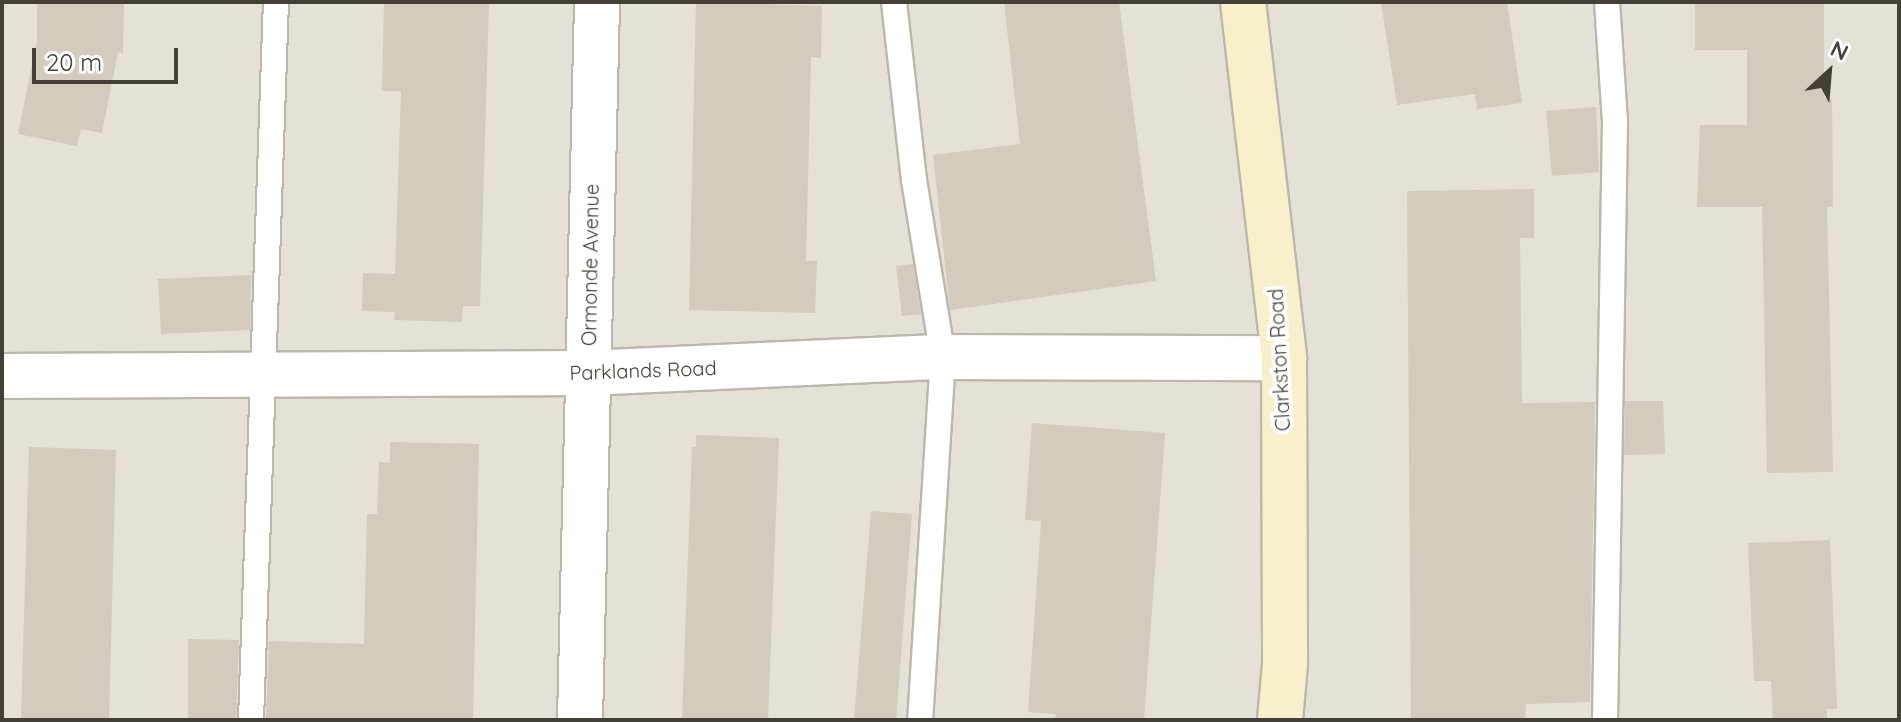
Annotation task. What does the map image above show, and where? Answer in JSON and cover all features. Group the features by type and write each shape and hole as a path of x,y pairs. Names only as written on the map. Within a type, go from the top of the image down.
{"main road":[{"name":"Clarkston Road","path":"1243,2 1284,358 1285,664 1280,720"}],"street":[{"name":"Ormonde Avenue","path":"580,720 597,2"},
{"name":"Parklands Road","path":"2,376 262,378 587,373 943,357 1284,358"}],"lane":[{"path":"251,720 276,2"},
{"path":"894,2 914,180 943,357 920,720"},
{"path":"1605,720 1615,152 1607,2"}],"shaded area":[{"path":"2,2 1899,2 1899,720 2,720"}],"building":[{"path":"37,2 124,2 123,53 118,52 102,133 81,129 77,146 18,134 37,40"},
{"path":"384,2 489,2 480,306 463,306 462,322 394,320 395,312 362,311 363,273 395,274 401,91 382,91"},
{"path":"696,2 822,6 821,58 811,57 806,261 817,261 815,313 689,310"},
{"path":"1004,2 1119,2 1156,281 950,310 933,155 1020,144"},
{"path":"1381,2 1507,2 1522,103 1477,109 1475,94 1397,105"},
{"path":"1695,2 1824,2 1824,98 1832,98 1833,207 1827,207 1833,472 1767,473 1762,207 1697,207 1700,125 1747,125 1747,50 1695,50"},
{"path":"1596,107 1599,172 1552,176 1546,111"},
{"path":"1534,189 1534,238 1520,238 1522,403 1595,402 1590,702 1526,704 1525,720 1411,720 1407,191"},
{"path":"913,264 921,314 902,316 896,266"},
{"path":"251,275 250,330 161,334 158,279"},
{"path":"1625,401 1663,401 1665,454 1624,455"},
{"path":"1032,423 1165,433 1144,720 1055,720 1056,714 1028,712 1041,521 1025,520"},
{"path":"696,435 779,438 768,720 682,720 692,447 696,447"},
{"path":"390,442 479,444 473,720 266,720 269,641 364,644 367,514 377,514 379,462 390,463"},
{"path":"29,447 116,450 109,720 21,720"},
{"path":"871,511 912,514 896,720 854,720"},
{"path":"1830,540 1837,709 1827,709 1827,720 1773,720 1771,681 1754,681 1748,543"},
{"path":"188,639 239,640 236,720 188,720"}]}
